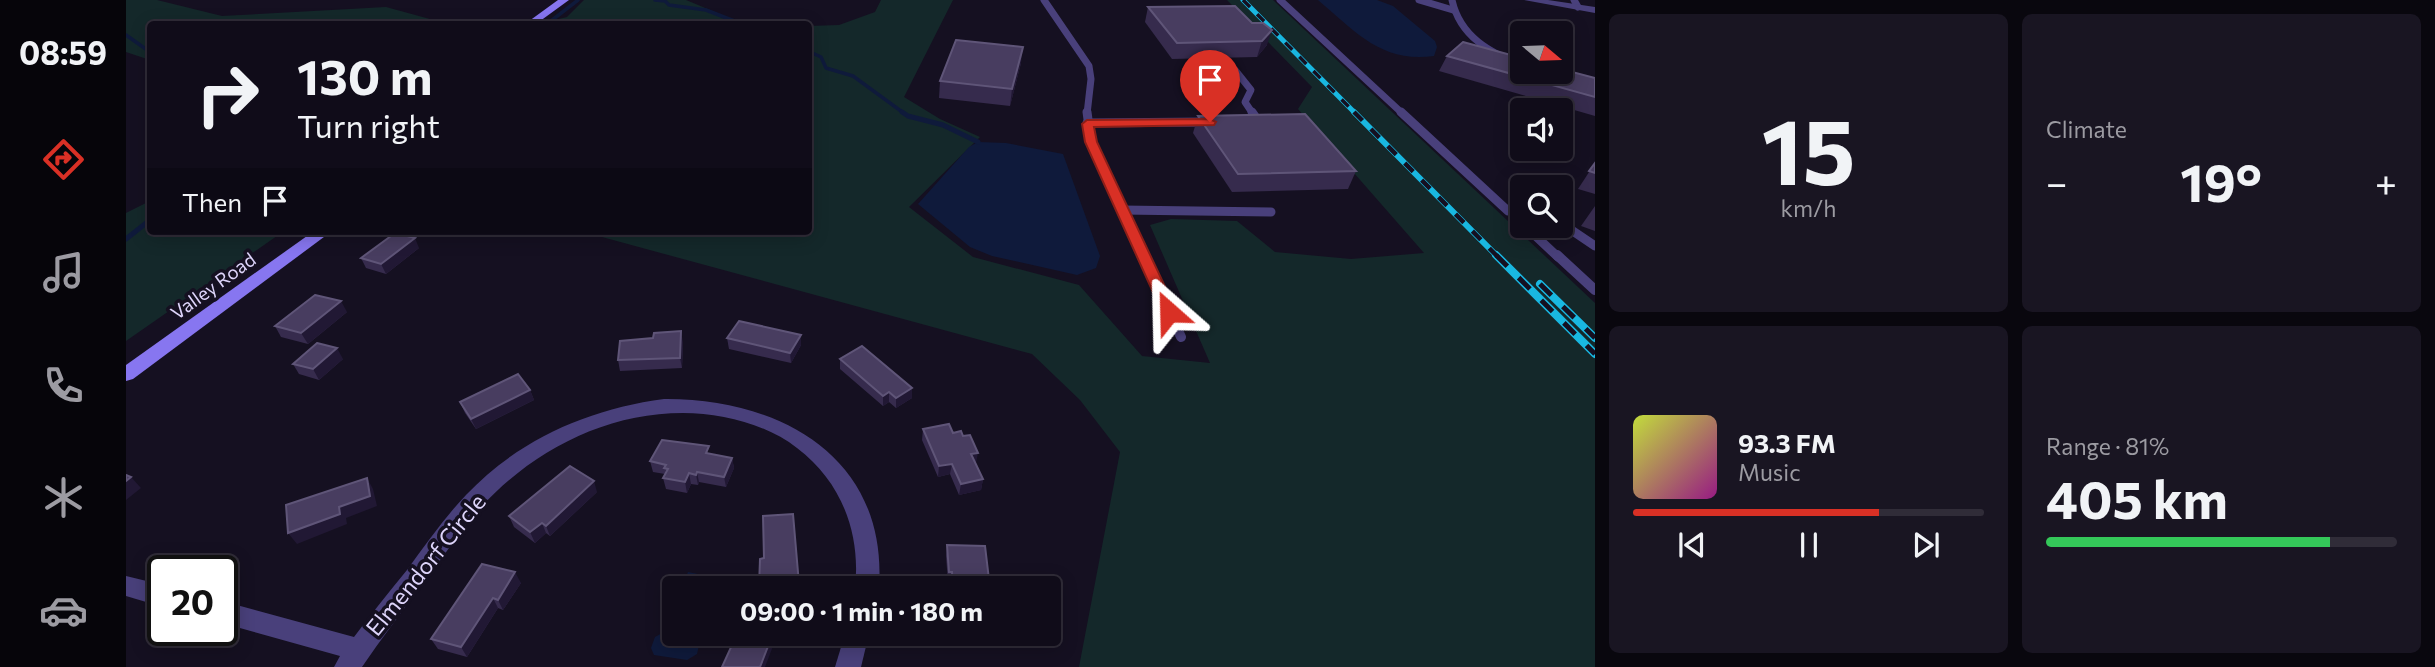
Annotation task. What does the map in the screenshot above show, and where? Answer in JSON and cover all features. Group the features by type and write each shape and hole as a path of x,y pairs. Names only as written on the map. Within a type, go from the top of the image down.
{"street":[{"path":"534,21 564,0"},
{"path":"1529,0 1576,4 1595,9"},
{"name":"Valley Road","path":"126,374 318,235"},
{"name":"Elmendorf Circle","path":"238,618 353,658 466,510 499,477 534,451 583,425 633,409 659,406 708,406 753,416 794,435 812,448 842,480 853,500 868,545 869,576"},
{"path":"126,586 147,592"},
{"path":"848,667 854,646"}],"lane":[{"path":"1044,0 1089,66 1091,79 1087,124 1091,142 1181,337"},
{"path":"1280,0 1508,211"},
{"path":"1419,0 1453,10"},
{"path":"1452,0 1456,21 1471,36 1510,59"},
{"path":"1235,70 1251,90 1245,102 1259,122 1245,122"},
{"path":"1087,124 1219,122"},
{"path":"1122,210 1271,212"},
{"path":"1573,231 1595,246"},
{"path":"1538,238 1595,290"}],"green space":[{"path":"126,0 157,0 222,16 386,7 437,21 147,21 147,59 126,52"},
{"path":"584,0 686,0 737,21 550,21 567,17"},
{"path":"881,0 953,0 904,97 940,119 980,137 909,207 973,257 1079,285 1142,356 1210,363 1150,225 1171,219 1237,221 1275,252 1351,259 1424,253 1298,109 1312,87 1227,0 1273,0 1510,223 1510,238 1526,238 1595,303 1595,667 1079,667 1120,452 1080,400 1032,354 595,235 812,235 812,26 839,25 875,12"},
{"path":"147,202 147,235 278,235 126,341 126,213"}],"water":[{"path":"1318,0 1377,0 1393,6 1435,41 1437,47 1434,56 1415,57 1384,50 1357,34"},
{"path":"978,142 1006,143 1063,154 1100,256 1096,268 1077,275 992,256 970,247 918,204 969,147"},
{"path":"688,572 708,576 686,576"},
{"path":"662,633 662,646 699,646 697,654 687,660 654,655 651,648 655,637"}],"building":[{"path":"1235,6 1252,23 1263,23 1272,30 1262,41 1177,43 1148,7"},
{"path":"956,40 1023,47 1012,89 940,81"},
{"path":"1463,42 1510,55 1510,73 1447,56"},
{"path":"1573,72 1595,78 1595,97 1548,84 1573,84"},
{"path":"1305,114 1356,171 1238,174 1198,116"},
{"path":"392,235 415,238 381,264 361,258"},
{"path":"315,295 341,301 301,333 275,326"},
{"path":"739,321 801,335 790,353 727,338"},
{"path":"681,331 680,358 618,360 620,341 653,338 654,333"},
{"path":"317,343 337,348 313,369 293,364"},
{"path":"862,346 912,388 896,398 889,392 883,396 840,359"},
{"path":"518,374 530,390 471,419 460,402"},
{"path":"949,424 953,433 961,431 963,436 970,435 978,453 971,454 983,479 961,484 952,464 939,466 923,429"},
{"path":"662,440 709,446 706,453 732,458 724,477 697,472 696,475 689,473 685,482 663,478 668,469 664,468 666,465 650,461"},
{"path":"570,466 594,481 546,526 542,523 530,532 509,516"},
{"path":"367,478 370,496 339,507 340,514 288,533 286,505"},
{"path":"793,514 798,576 759,576 760,559 764,558 763,516"},
{"path":"947,545 985,546 989,576 952,576 952,572 949,572"},
{"path":"482,564 515,572 498,600 493,598 461,647 431,639"},
{"path":"732,646 768,646 760,667 722,667"}],"waterway":[{"path":"551,21 578,0"},
{"path":"655,0 665,1 669,5 706,10 734,21"},
{"path":"126,35 147,50"},
{"path":"812,53 821,57 826,68 853,76 905,114"},
{"path":"905,114 943,125 978,142"},
{"path":"126,239 147,222"}],"railway":[{"path":"1243,0 1356,114"},
{"path":"1354,112 1498,257"},
{"path":"1498,257 1595,354"},
{"path":"1540,284 1595,338"}],"route":[{"path":"1169,312 1091,142 1087,124 1210,122"}]}
